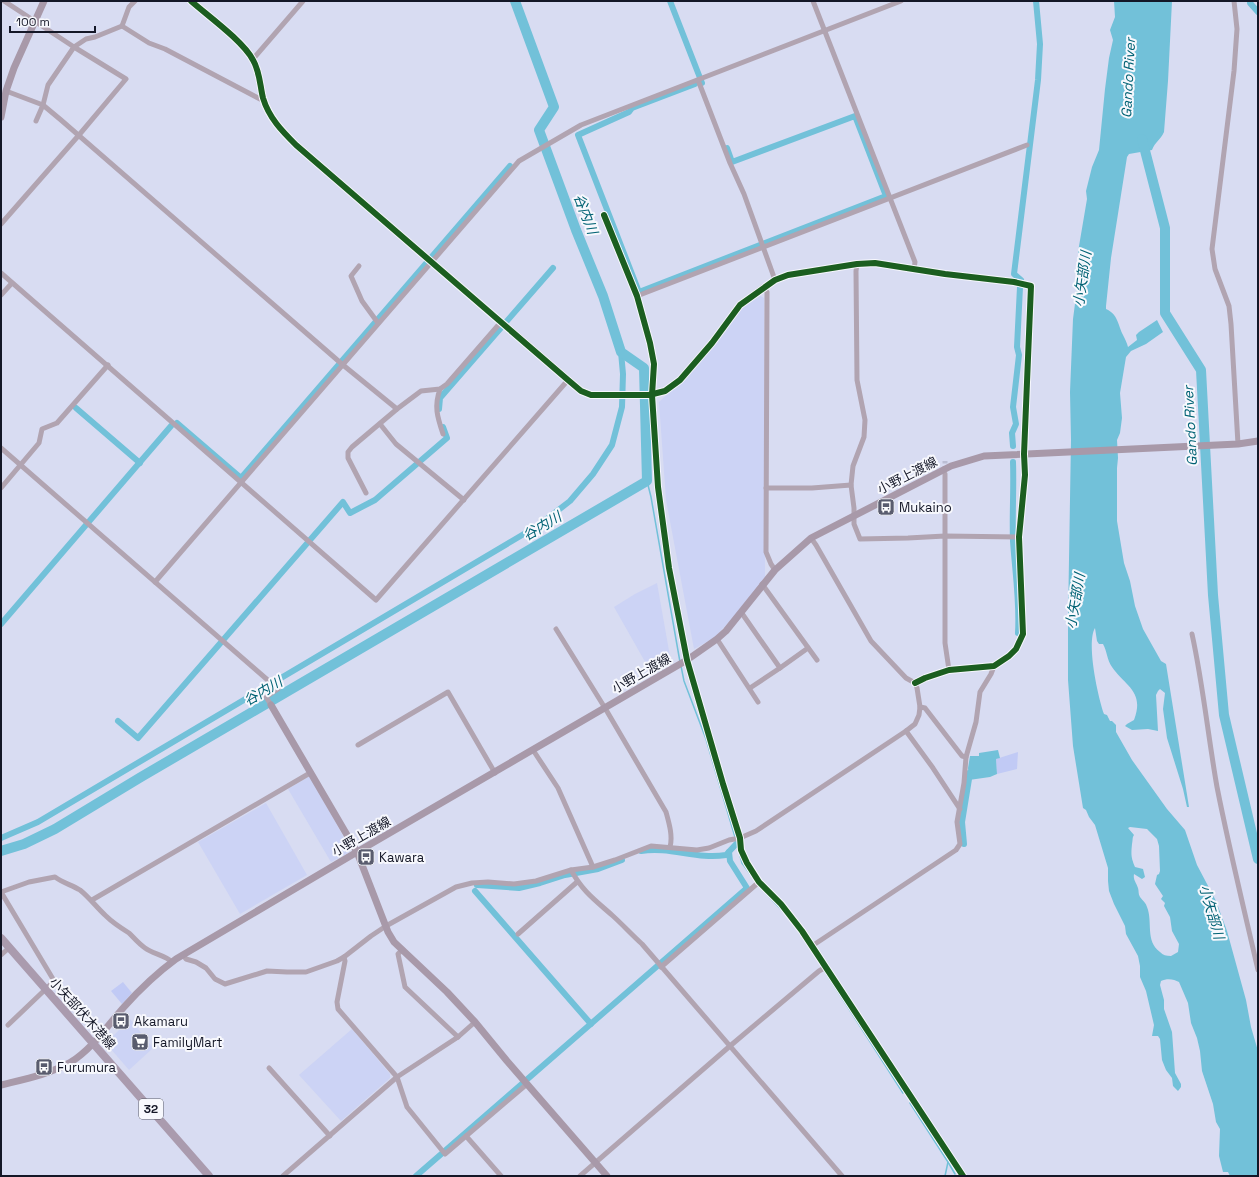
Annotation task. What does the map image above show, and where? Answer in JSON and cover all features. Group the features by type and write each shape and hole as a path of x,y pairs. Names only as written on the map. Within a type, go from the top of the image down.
{"main road":[{"name":"小矢部伏木港線","path":"1,938 209,1176"}],"street":[{"path":"1,224 126,79 4,1"},
{"path":"1,117 6,91 14,68 44,1"},
{"path":"36,120 43,105 48,85 74,47 86,39 96,37 122,26 129,7 135,1"},
{"path":"191,1 240,43 253,59 258,70 263,99 277,127 568,380 581,391 591,395 651,395 665,391 680,380 712,343 740,305 775,280 788,274 857,264 875,263 1014,282 1031,286 1024,454 1025,475 1015,537 1023,634 1016,649 1009,656 994,666 949,670 915,683"},
{"path":"253,59 303,1"},
{"path":"813,1 915,262 914,269"},
{"path":"155,582 519,161 563,134 581,125 901,1"},
{"path":"1234,1 1237,30 1234,71 1212,248 1215,269 1229,306 1238,444"},
{"path":"122,26 149,43 165,49 231,85 260,99 263,99"},
{"path":"698,80 730,163 744,194 762,248 775,280"},
{"path":"6,91 43,105 397,409"},
{"path":"637,296 1027,145"},
{"path":"604,215 637,296 650,343 654,364 651,395 658,487 669,568 687,660 739,838 741,850 757,884 781,904 812,946 823,968 963,1176"},
{"path":"857,264 857,380 865,420 864,437 853,466 851,485 854,524 860,539 945,536 1015,537"},
{"path":"359,266 351,276 362,301 378,323"},
{"path":"1,273 376,600 568,380"},
{"path":"1,295 12,283"},
{"path":"763,288 767,292 766,552 770,564 775,570"},
{"path":"366,493 348,458 348,452 397,409 421,391 440,388 447,384 501,322"},
{"path":"1,488 39,443 42,429 57,423 108,366"},
{"path":"440,388 436,401 436,409 438,421 443,434"},
{"path":"380,424 396,444 464,500"},
{"name":"小野上渡線","path":"1,1085 52,1071 72,1061 94,1043 128,1002 152,978 182,955 687,660 717,639 741,612 762,584 810,538 854,515 951,466 984,456 1238,444 1258,441"},
{"path":"1,448 278,690 266,697 357,852 386,926 394,942 447,992 475,1022 607,1176"},
{"path":"945,474 944,643 949,670"},
{"path":"766,488 812,488 851,485"},
{"path":"182,955 186,959 196,962 206,968 215,978 225,984 266,971 306,972 344,957 386,926 456,887 472,883 488,882 514,884 536,881 571,870 593,867 652,846 697,850 709,848 756,831 906,731 915,724 919,714 920,707 915,683 906,678 871,641 816,545 810,538"},
{"path":"762,584 817,660"},
{"path":"741,612 780,668"},
{"path":"556,629 605,708 666,812 671,842 670,847"},
{"path":"1192,634 1198,661 1218,787 1258,970"},
{"path":"717,639 758,702"},
{"path":"750,688 808,648"},
{"path":"812,946 956,850 960,844 957,822 964,783 966,757 976,722 980,692 994,666"},
{"path":"358,745 448,692 495,773"},
{"path":"920,707 925,708 962,756 966,757"},
{"path":"906,731 933,768 960,810"},
{"path":"533,750 558,788 593,867"},
{"path":"92,900 310,773"},
{"path":"571,870 577,882 594,901 625,926 842,1176"},
{"path":"8,1025 51,984 53,979 1,892 29,882 55,878 72,886 92,900 105,916 129,934 144,948 160,956 168,958 172,962"},
{"path":"518,934 577,882"},
{"path":"661,967 757,884"},
{"path":"1,955 10,947"},
{"path":"402,950 398,954 405,987 458,1037"},
{"path":"344,957 345,961 337,1002 338,1009 397,1077 407,1107 445,1154 528,1084"},
{"path":"580,1176 730,1046 823,968"},
{"path":"283,1176 397,1077 458,1037 475,1022"},
{"path":"269,1068 330,1136"},
{"path":"466,1136 501,1176"}],"shaded area":[{"path":"759,295 764,298 765,577 740,610 714,638 694,649 666,500 659,402 698,365 740,309"},
{"path":"657,583 671,662 656,673 652,674 614,607"},
{"path":"1018,752 1017,769 997,774 996,759"},
{"path":"310,776 350,851 331,862 288,789"},
{"path":"266,803 307,875 240,914 198,842"},
{"path":"123,982 132,993 122,1004 111,991"},
{"path":"130,1019 153,1048 129,1070 110,1048 110,1039"},
{"path":"352,1029 390,1074 390,1078 341,1121 299,1075"}],"water":[{"name":"小矢部川","path":"1114,1 1172,1 1164,132 1152,150 1129,154 1127,157 1111,258 1106,309 1113,314 1117,320 1128,347 1137,340 1136,335 1139,332 1157,320 1163,332 1146,344 1131,351 1126,357 1120,393 1122,418 1120,433 1117,440 1117,521 1124,563 1130,581 1135,606 1143,629 1161,661 1166,664 1189,807 1187,807 1167,738 1163,709 1165,693 1160,689 1156,695 1158,731 1148,729 1132,730 1125,726 1134,720 1137,710 1135,695 1128,684 1117,674 1110,664 1103,644 1099,644 1097,641 1095,628 1093,635 1092,657 1104,714 1107,715 1110,721 1116,725 1116,732 1132,760 1167,809 1185,830 1197,865 1216,901 1227,931 1258,1051 1258,1176 1230,1176 1228,1172 1223,1172 1219,1156 1220,1129 1216,1122 1213,1104 1202,1071 1200,1051 1191,1023 1188,1003 1179,982 1170,979 1161,981 1160,985 1164,1000 1164,1009 1172,1032 1175,1073 1181,1084 1178,1091 1173,1086 1172,1078 1166,1070 1162,1060 1160,1039 1158,1036 1152,1036 1154,1025 1146,991 1140,977 1138,956 1126,934 1125,926 1109,891 1108,868 1095,825 1086,810 1083,808 1073,746 1068,680 1068,619 1071,440 1070,392 1073,319 1081,258 1078,252 1087,199 1086,191 1092,167 1099,150 1105,89 1113,40 1110,30 1115,17","holes":["1128,828 1147,829 1157,839 1159,846 1160,871 1157,875 1155,884 1163,896 1161,899 1165,903 1164,906 1170,917 1172,931 1179,944 1178,952 1171,956 1162,954 1155,948 1152,942 1149,913 1146,904 1139,896 1134,878 1134,874 1142,879 1145,877 1143,869 1135,867 1131,851 1134,835"]},
{"path":"998,750 1000,758 996,759 997,774 990,777 969,780 968,768 970,756 979,756 979,753"}],"waterway":[{"name":"谷内川","path":"1,851 24,844 55,829 141,777 647,481 644,368 621,352 603,296 576,230 539,130 554,107 515,1"},
{"path":"670,1 702,83"},
{"path":"1021,280 1014,274 1038,80 1040,44 1036,1"},
{"path":"1250,1 1258,12"},
{"path":"695,84 632,108 629,112 578,135 639,292 886,196 855,116 732,162 727,148"},
{"name":"Gando River","path":"1142,139 1165,228 1165,313 1201,370 1213,595 1224,715 1258,859"},
{"path":"177,423 241,478 510,166"},
{"path":"439,409 440,398 553,268"},
{"path":"1013,446 1012,433 1016,424 1013,407 1019,355 1017,347 1020,287"},
{"path":"1,838 38,822 539,525 570,501 593,474 612,445 622,407 623,374 621,352"},
{"path":"76,408 140,463"},
{"path":"1,624 171,426"},
{"path":"118,721 138,738 343,502 350,513 375,500 447,438 443,427"},
{"path":"1013,462 1013,541 1018,598 1018,633"},
{"path":"647,481 680,662"},
{"path":"681,666 684,681 706,739 735,837"},
{"path":"964,844 962,822 969,773"},
{"path":"736,841 742,863 756,882"},
{"path":"641,851 662,850 694,855 715,856 726,855 737,843"},
{"path":"416,1176 747,888 730,861 729,852"},
{"path":"477,885 519,888 565,875 598,869 622,860"},
{"path":"758,885 790,919"},
{"path":"475,891 591,1024"},
{"path":"793,923 812,951"},
{"path":"818,960 822,967"},
{"path":"824,970 903,1093"},
{"path":"910,1103 955,1174"},
{"path":"945,1176 948,1162"}],"tunnel":[{"path":"945,461 945,471"}],"cycle path":[{"path":"191,1 225,29 248,53 257,69 263,98 272,118 296,145 568,380 581,391 591,395 649,395 665,391 680,380 712,343 740,305 775,280 788,275 857,264 875,263 945,274 1014,282 1031,286 1024,454 1025,475 1019,537 1023,634 1016,649 1009,656 994,666 949,670 915,683"},
{"path":"604,215 637,296 650,343 654,364 652,395 658,487 669,568 687,660 740,838 741,850 759,882 781,904 802,931 963,1176"}],"place":[{"name":"Mukaino","path":"886,507"},
{"name":"Kawara","path":"366,857"},
{"name":"Akamaru","path":"121,1021"},
{"name":"FamilyMart","path":"140,1042"},
{"name":"Furumura","path":"44,1067"}]}
